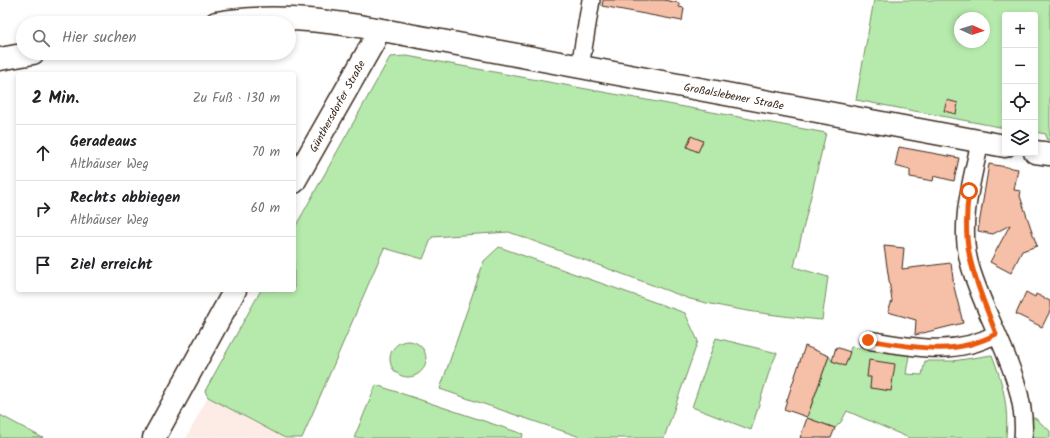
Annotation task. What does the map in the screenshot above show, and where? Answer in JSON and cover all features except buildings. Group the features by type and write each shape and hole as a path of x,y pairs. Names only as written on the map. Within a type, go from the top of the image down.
{"main road":[{"name":"Großalslebener Straße","path":"296,19 377,29 1002,146"},
{"name":"Günthersdorfer Straße","path":"296,178 374,41 377,29"},
{"path":"0,58 16,56"},
{"path":"1038,152 1050,154"},
{"path":"154,438 234,292"}],"street":[{"path":"580,67 591,0"},
{"path":"980,142 967,204 967,245 973,276 996,334 1010,364 1021,407 1023,438"},
{"path":"868,340 935,349 973,345 996,334"}],"shaded area":[{"path":"208,397 253,422 285,438 186,438"}],"green space":[{"path":"874,0 1050,0 1050,140 1046,139 1046,134 1038,133 1038,12 1002,12 1002,127 856,100"},
{"path":"407,56 826,133 794,267 828,277 822,320 755,312 690,299 509,232 432,237 423,259 384,248 302,438 285,438 208,397 205,391 260,292 296,292 296,225 390,57"},
{"path":"499,247 685,313 698,341 664,438 583,438 440,389 484,261"},
{"path":"716,338 777,353 770,369 751,430 692,407"},
{"path":"408,341 418,344 423,349 426,359 423,369 418,374 408,377 398,374 393,369 390,359 393,349 398,344"},
{"path":"851,347 909,355 906,374 922,375 925,361 953,361 992,355 1006,406 1006,438 909,438 847,411 841,422 835,428 807,418 829,356 832,361 845,365"},
{"path":"376,385 523,434 522,438 354,438"},
{"path":"0,415 43,438 0,438"},
{"path":"1032,418 1035,418 1050,431 1050,438 1032,438"}],"route":[{"path":"868,340 935,349 973,345 996,334 973,276 969,260 966,217 969,191"}]}
